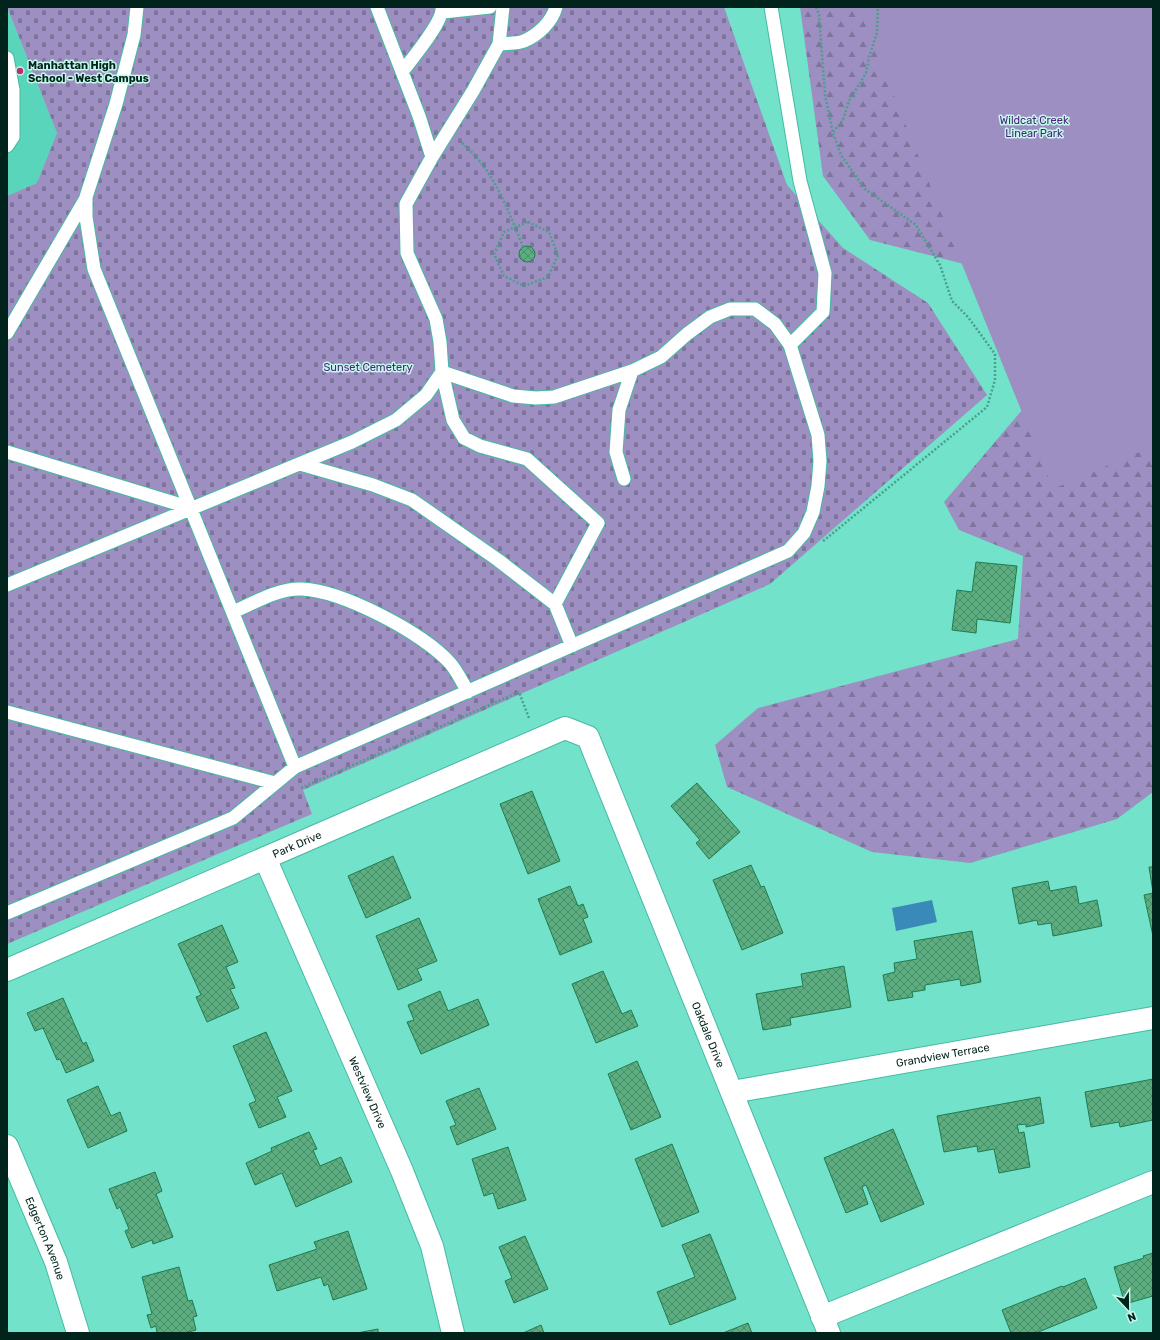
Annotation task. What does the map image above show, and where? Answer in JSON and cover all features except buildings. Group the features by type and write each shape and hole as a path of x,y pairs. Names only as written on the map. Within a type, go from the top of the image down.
{"street":[{"name":"Park Drive","path":"7,970 565,728 588,737"},
{"name":"Oakdale Drive","path":"588,737 825,1325"},
{"name":"Westview Drive","path":"265,858 402,1171 432,1246 453,1333"},
{"name":"Grandview Terrace","path":"732,1092 1153,1018"},
{"name":"Edgerton Avenue","path":"7,1146 56,1262 78,1333"},
{"path":"825,1325 1153,1182"}],"lane":[{"path":"7,333 86,197 116,104 134,35 137,7"},
{"path":"377,7 432,157"},
{"path":"402,72 442,9 490,7"},
{"path":"503,7 499,44 406,204 407,253 436,319 440,342 442,372 452,420 464,438 480,446 527,459 598,523 555,604"},
{"path":"499,44 523,42 536,34 547,24 556,7"},
{"path":"771,7 800,180 825,273 823,312 790,345"},
{"path":"7,58 12,90 13,129 13,137 7,146"},
{"path":"86,197 86,217 94,269 295,767"},
{"path":"7,913 233,818 295,767 788,551 804,533 817,493 820,461 818,435 790,345 775,324 756,309 730,309 710,317 687,334 661,357 632,371 554,397 536,398 513,396 442,372"},
{"path":"624,479 616,452 619,410 632,371"},
{"path":"7,585 352,442 396,420 426,395 442,372"},
{"path":"7,452 191,508"},
{"path":"300,464 373,484 412,500 498,560 555,604 572,646"},
{"path":"233,612 272,594 301,588 322,592 360,605 418,636 450,663 468,692"},
{"path":"7,712 275,783"}],"path":[{"path":"816,7 819,14 825,95 833,133 841,155 865,188 916,225 940,265 949,290"},
{"path":"833,133 843,120 849,101 866,73 869,57 877,34 878,7"},
{"path":"448,131 472,152 496,184 523,247"},
{"path":"528,222 549,232 558,255 548,277 524,286 504,276 494,254 504,232 515,226 528,222"}],"shaded area":[{"name":"Manhattan High School - West Campus","path":"7,8 57,133 37,183 7,196"}],"green space":[{"name":"Sunset Cemetery","path":"7,7 724,7 787,185 843,248 928,303 987,395 770,584 303,790 312,814 7,944 7,196 37,183 57,133"},
{"path":"800,7 1153,7 1153,792 1117,819 970,863 872,852 727,787 715,745 758,708 1018,639 1023,556 959,530 944,502 1056,370 999,273 870,240 823,176"},
{"name":"Wildcat Creek Linear Park","path":"858,7 1153,7 1153,446 1053,489"}],"water":[{"path":"932,900 937,922 896,931 892,908"}],"place":[{"name":"Manhattan High School - West Campus","path":"20,71"}]}
